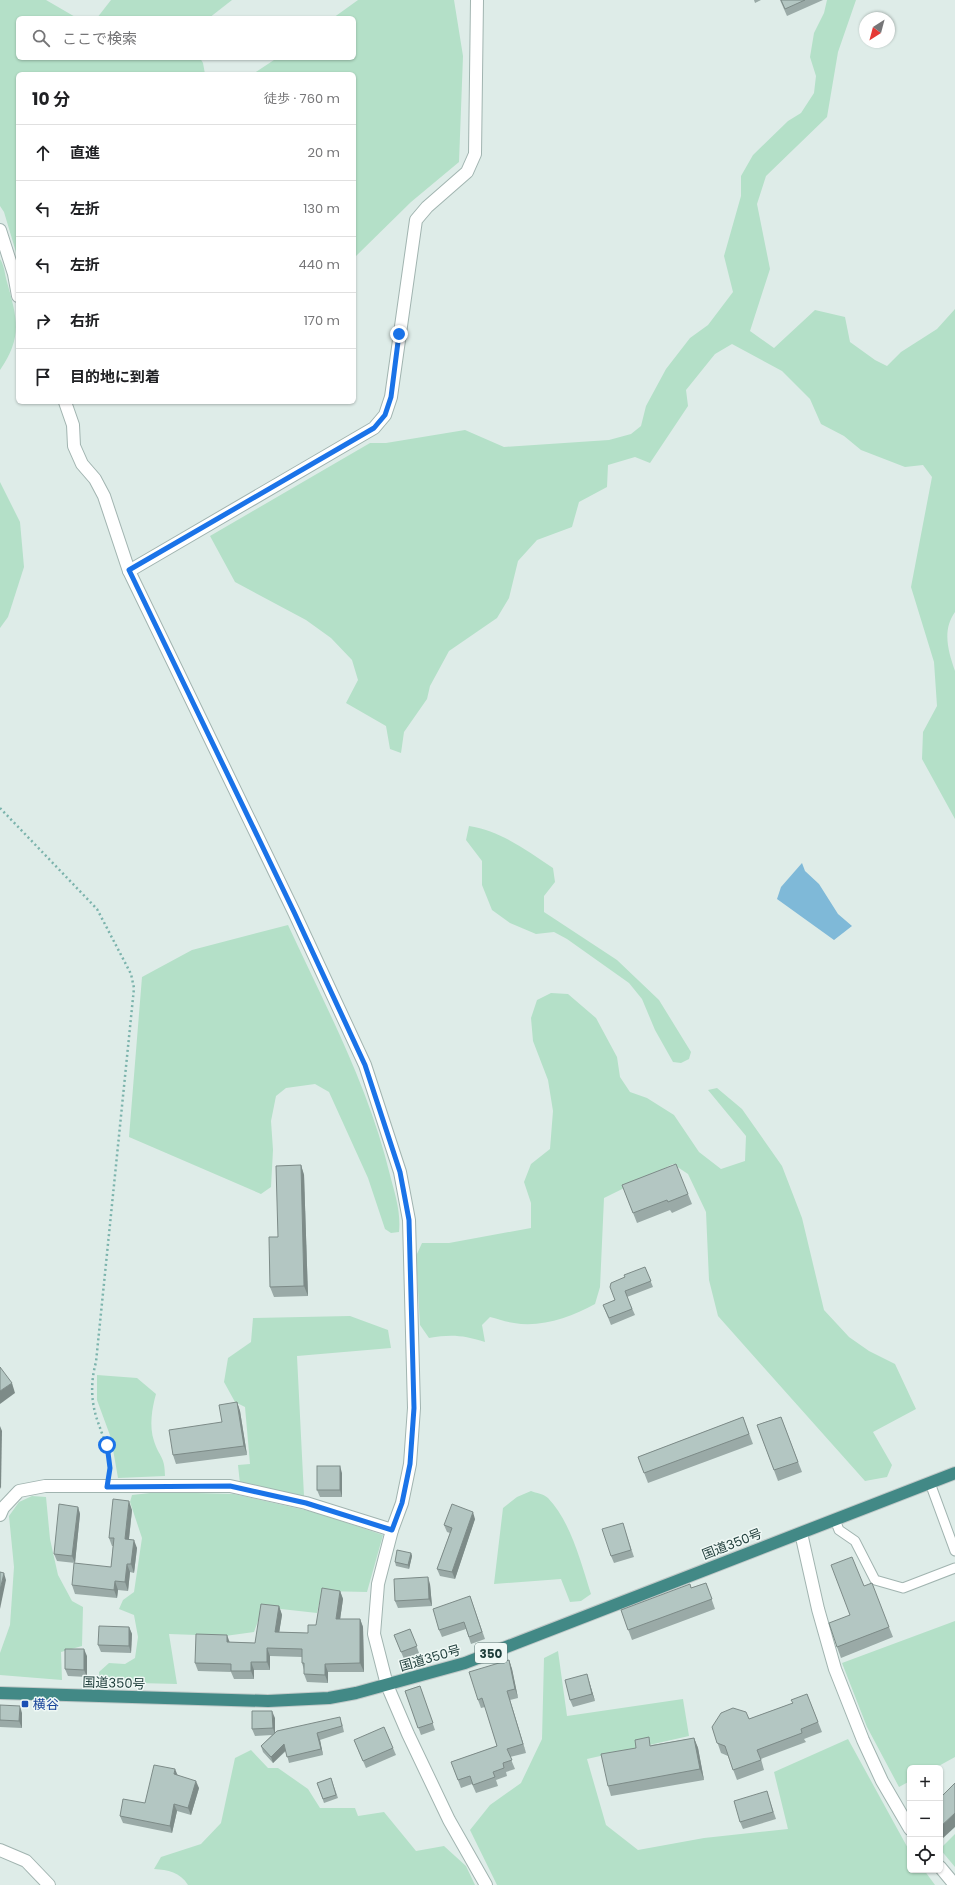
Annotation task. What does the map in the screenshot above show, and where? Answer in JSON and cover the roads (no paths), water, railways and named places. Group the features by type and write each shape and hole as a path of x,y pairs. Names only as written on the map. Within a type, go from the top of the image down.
{"highway":[{"name":"国道350号","path":"0,1694 268,1702 329,1698 387,1685 465,1663 955,1473"}],"street":[{"path":"129,570 374,428 385,415 391,397 416,220 427,207 467,172 475,154 477,0"},
{"path":"0,230 6,245 16,288"},
{"path":"66,404 73,425 74,446 82,464 95,479 104,496 129,570 294,912 365,1065 400,1172 409,1220 414,1408 410,1464 402,1503 392,1530 378,1584 374,1634 387,1685 449,1820 486,1885"},
{"path":"0,1515 3,1508 19,1491 45,1486 230,1486 306,1503 392,1530"},
{"path":"801,1533 818,1609 835,1669 862,1740 882,1781 907,1824"},
{"path":"0,1850 26,1861 49,1885"},
{"path":"943,1871 955,1885"}],"lane":[{"path":"930,1483 955,1551"},
{"path":"835,1520 839,1530 855,1541 876,1580 903,1588 955,1568"}],"water":[{"path":"802,863 805,871 819,884 838,914 852,926 834,940 777,899 781,887"}],"place":[{"name":"横谷","path":"25,1704"}]}
